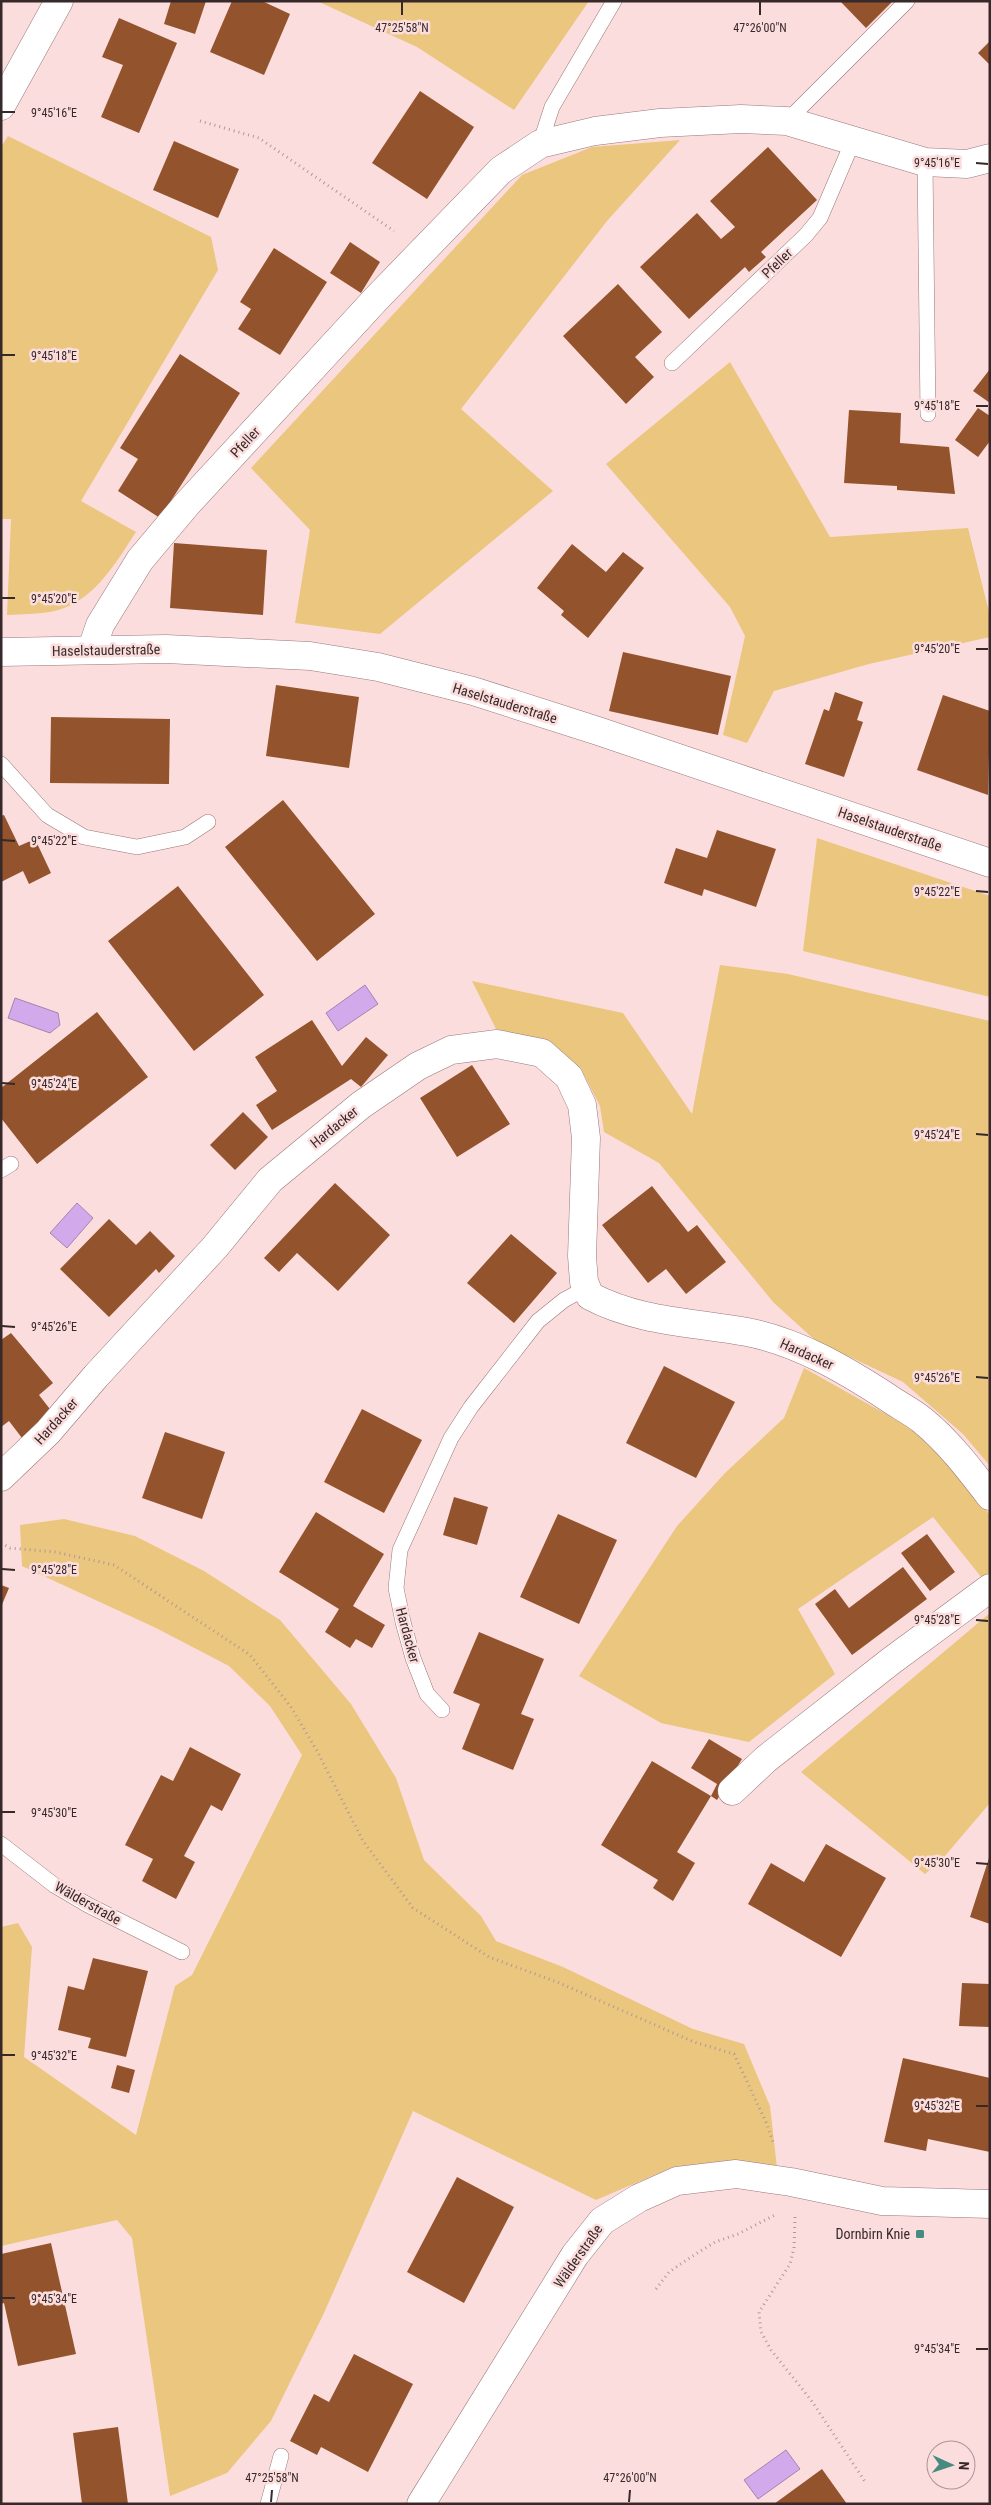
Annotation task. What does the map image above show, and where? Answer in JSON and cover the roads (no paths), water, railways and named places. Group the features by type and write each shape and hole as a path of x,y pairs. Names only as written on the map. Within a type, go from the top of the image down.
{"street":[{"path":"1,106 59,1"},
{"name":"Pfeller","path":"92,649 100,625 140,560 187,504 376,299 501,170 540,144 595,131 660,123 741,119 787,121 925,162 967,164 990,158"},
{"name":"Haselstauderstraße","path":"1,652 166,649 310,656 378,667 473,692 580,726 990,863"},
{"name":"Hardacker","path":"1,1477 48,1432 96,1376 215,1247 270,1180 361,1105 418,1066 451,1050 497,1044 542,1053 569,1077 582,1105 586,1138 582,1256 586,1288 590,1296 637,1316 748,1332 783,1342 814,1354 865,1383 922,1420 965,1464 990,1496"},
{"path":"732,1791 766,1759 891,1661 990,1588"},
{"name":"Wälderstraße","path":"421,2504 575,2255 602,2221 639,2198 677,2181 736,2174 794,2195 882,2201 990,2204"}],"lane":[{"path":"540,144 552,107 614,1"},
{"path":"787,121 907,1"},
{"name":"Pfeller","path":"672,363 806,235 820,218 852,141"},
{"path":"925,162 928,414"},
{"path":"1,764 47,815 84,837 137,847 185,837 208,822"},
{"name":"Hardacker","path":"442,1710 427,1694 413,1658 396,1588 400,1550 451,1438 471,1406 538,1321 564,1300 586,1288"},
{"name":"Wälderstraße","path":"1,1844 54,1885 88,1905 182,1952"},
{"path":"268,2504 281,2456"}],"place":[{"name":"Dornbirn Knie","path":"920,2234"}]}
